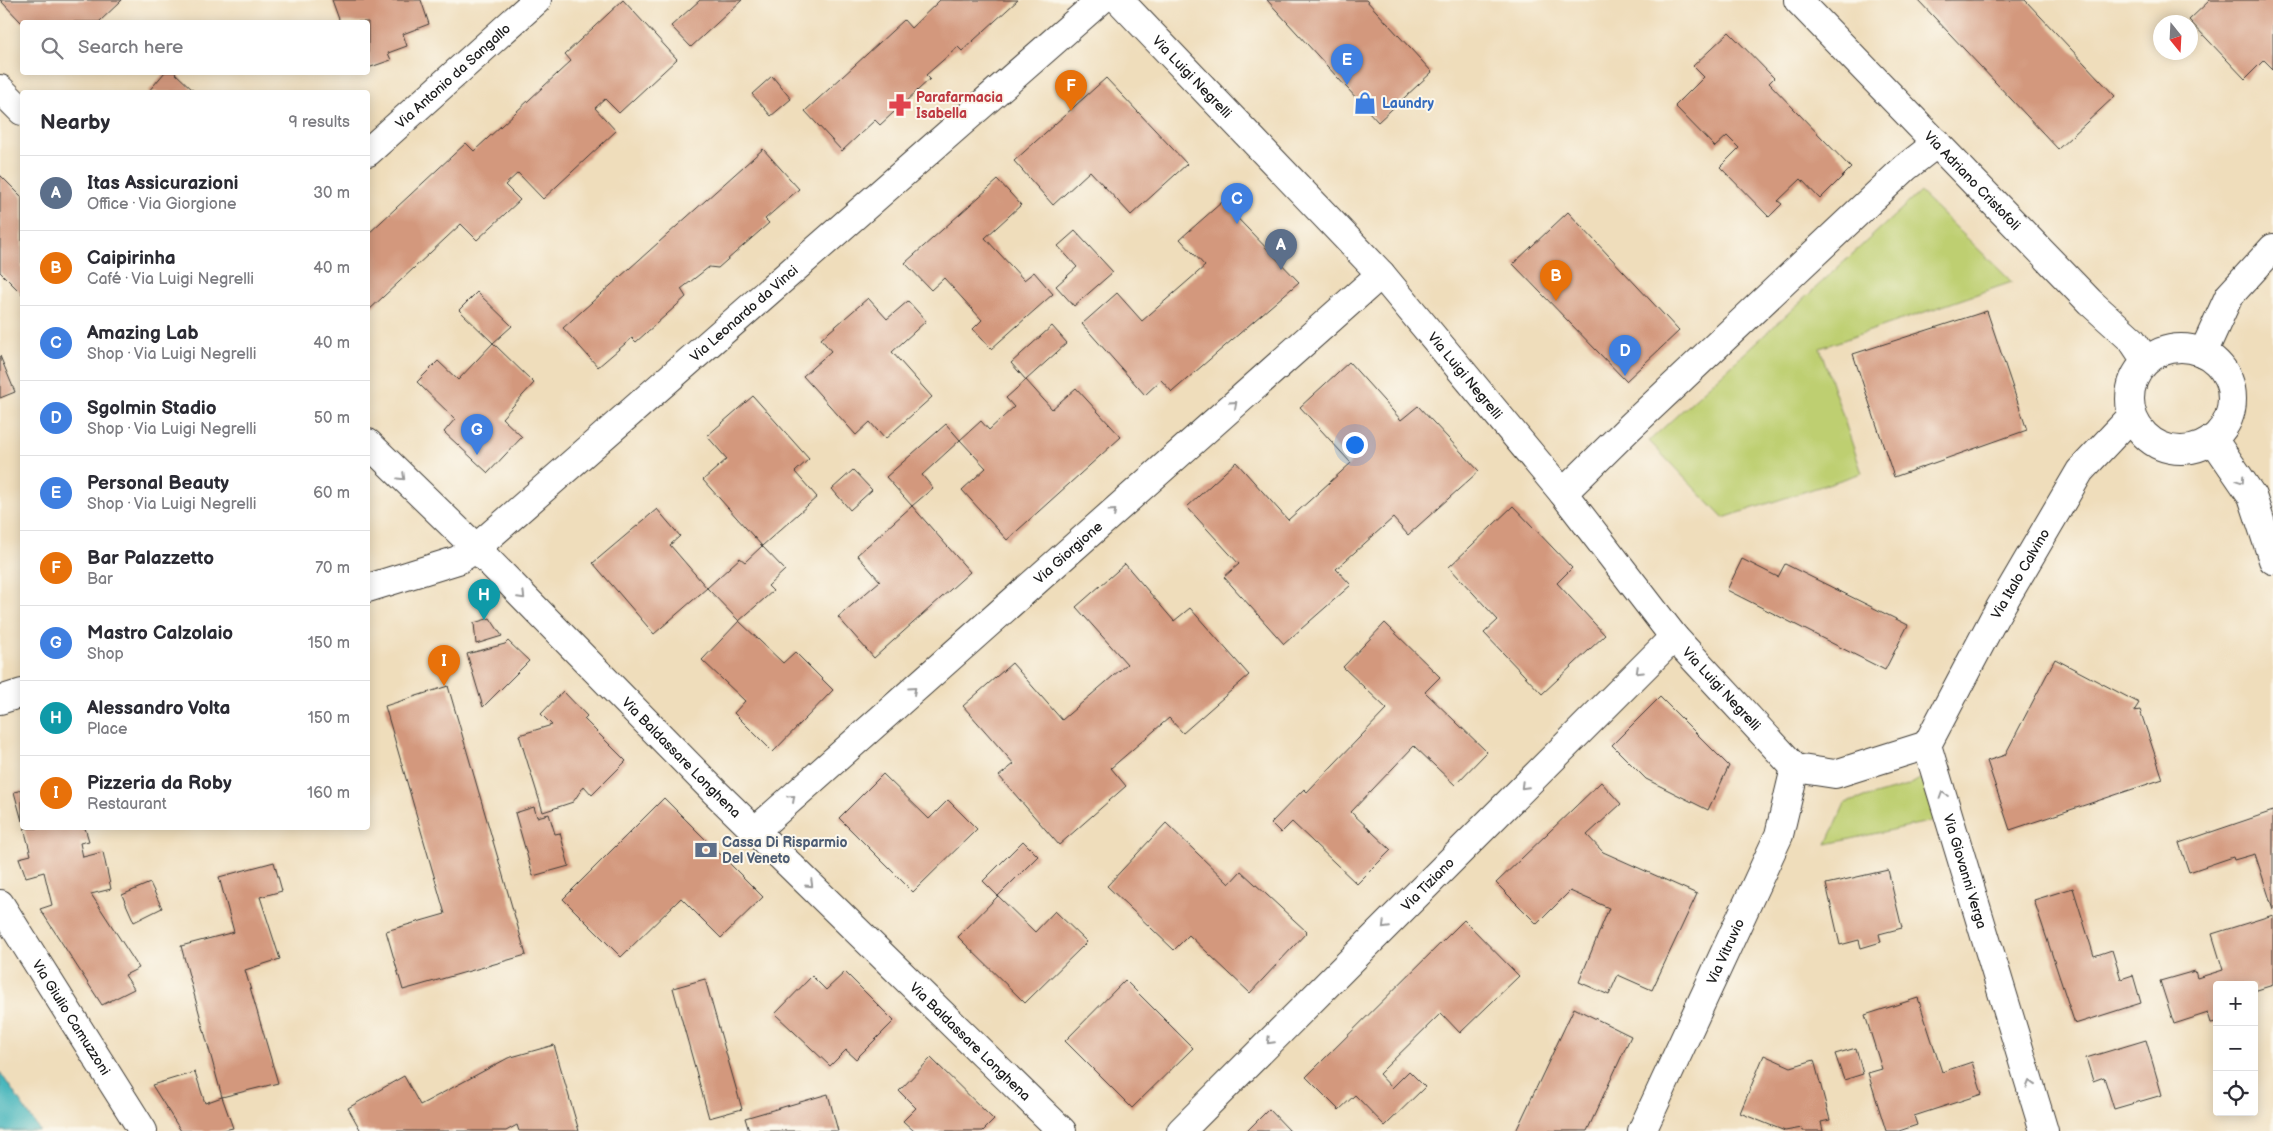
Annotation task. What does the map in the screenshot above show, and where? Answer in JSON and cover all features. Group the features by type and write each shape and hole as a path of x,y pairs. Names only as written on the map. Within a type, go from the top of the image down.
{"street":[{"name":"Via Antonio da Sangallo","path":"370,150 537,0"},
{"name":"Via Leonardo da Vinci","path":"370,587 458,560 476,548 1101,0"},
{"name":"Via Luigi Negrelli","path":"1119,0 1381,274 1563,493 1674,637 1794,768"},
{"name":"Via Adriano Cristofoli","path":"1798,0 2090,302 2132,340 2146,361"},
{"path":"0,90 20,109"},
{"path":"1563,493 1630,427 1905,168 1936,143"},
{"path":"2203,353 2229,296 2273,248"},
{"name":"Via Giorgione","path":"755,831 1381,274"},
{"path":"2180,347 2203,353 2214,359 2223,369 2229,380 2233,393 2229,418 2222,430 2213,439 2201,446 2188,450 2174,450 2160,446 2148,438 2132,416 2130,402 2131,386 2137,373 2146,361 2168,349 2180,347"},
{"name":"Via Italo Calvino","path":"1927,745 1994,618 2080,471 2132,416"},
{"path":"2213,439 2252,496 2273,560"},
{"name":"Via Baldassare Longhena","path":"370,445 476,548 755,831 1062,1131"},
{"name":"Via Tiziano","path":"1181,1131 1674,637"},
{"path":"0,700 20,694"},
{"path":"1794,768 1835,774 1927,745"},
{"name":"Via Giovanni Verga","path":"1927,745 2044,1131"},
{"name":"Via Vitruvio","path":"1642,1131 1779,835 1794,768"},
{"name":"Via Giulio Camuzzoni","path":"0,904 143,1131"}],"green space":[{"path":"1920,192 2012,282 1820,348 1862,473 1723,518 1649,441"},
{"path":"1928,774 1942,819 1827,844 1845,803 1908,786"}],"water":[{"path":"0,1072 40,1131 0,1131"}],"building":[{"path":"0,0 122,0 101,20 20,21"},
{"path":"332,0 421,0 429,24 403,34 407,46 388,53 391,60 370,67 370,20 339,20"},
{"path":"623,0 677,59 619,113 605,99 595,108 616,131 543,199 518,173 505,185 520,200 477,240 461,224 370,309 370,232 466,143 474,151 571,61 565,54"},
{"path":"700,0 742,0 691,47 671,26"},
{"path":"940,0 1018,0 962,51 958,47 926,75 930,79 880,125 875,120 842,151 805,111 904,20 911,28"},
{"path":"1267,0 1366,0 1432,72 1378,122"},
{"path":"1918,0 2025,0 2115,96 2058,149"},
{"path":"2210,0 2273,0 2273,69 2264,60 2245,79 2198,29 2198,15 2194,15"},
{"path":"1729,32 1774,78 1769,83 1851,168 1820,199 1801,179 1778,201 1782,204 1769,217 1720,167 1739,148 1727,136 1715,147 1675,106 1704,77 1693,66"},
{"path":"162,75 177,75 193,90 150,90"},
{"path":"772,76 791,99 771,116 752,94"},
{"path":"1106,78 1187,164 1131,215 1090,171 1053,205 1014,161"},
{"path":"763,149 799,189 765,219 769,223 718,268 709,267 681,289 686,297 636,342 632,338 598,367 563,328"},
{"path":"0,175 20,195 20,292 0,272"},
{"path":"998,180 1021,205 985,238 1024,280 1034,272 1053,294 991,349 973,329 982,320 944,278 931,290 905,263"},
{"path":"1222,202 1299,282 1172,392 1161,380 1145,395 1082,324 1117,293 1142,321 1205,266 1180,239"},
{"path":"1568,212 1679,331 1626,381 1513,264"},
{"path":"1075,231 1113,272 1074,306 1056,286 1077,267 1058,246"},
{"path":"477,292 512,326 493,343 459,310"},
{"path":"868,298 887,319 908,301 926,321 892,352 932,397 885,439 870,422 856,435 803,376 831,351 821,339"},
{"path":"1987,311 2027,430 1894,477 1853,354"},
{"path":"1052,326 1067,343 1026,380 1011,363"},
{"path":"493,343 534,383 502,418 522,437 488,473 444,432 455,419 417,382 438,361 458,380"},
{"path":"0,356 15,392 0,398"},
{"path":"1349,362 1401,420 1418,406 1479,471 1408,535 1393,518 1336,569 1351,585 1284,644 1224,577 1239,564 1187,507 1236,462 1288,520 1351,463 1300,407"},
{"path":"1026,380 1052,409 1076,388 1121,437 1007,540 962,490 986,468 960,440 981,421 989,430 1014,407 1006,398"},
{"path":"753,396 809,459 795,472 817,497 762,546 703,480 727,459 707,436"},
{"path":"946,424 960,440 922,475 933,488 912,506 886,477"},
{"path":"853,470 872,490 850,510 832,489"},
{"path":"912,506 970,572 874,658 838,617 880,581 857,555"},
{"path":"1513,506 1572,568 1557,583 1605,635 1542,694 1484,633 1498,620 1449,567"},
{"path":"657,509 680,536 670,545 707,588 654,634 593,563"},
{"path":"762,546 785,570 768,586 773,591 739,621 707,588 740,558 745,562"},
{"path":"1742,559 1778,577 1785,564 1908,625 1885,670 1727,590"},
{"path":"1125,564 1174,621 1190,608 1249,675 1183,733 1169,718 1111,768 1126,786 1059,845 999,776 1014,764 963,706 1012,663 1062,720 1127,664 1076,607"},
{"path":"490,618 502,636 476,644 474,623"},
{"path":"739,621 783,663 795,652 833,690 773,752 734,713 745,701 702,660"},
{"path":"1385,623 1440,677 1425,692 1487,752 1455,785 1414,746 1351,812 1391,850 1357,884 1292,822 1281,833 1271,823 1304,789 1307,792 1387,709 1343,667"},
{"path":"508,641 529,661 483,707 467,654 505,644"},
{"path":"2055,659 2139,703 2134,711 2140,710 2163,779 2010,830 1987,761 2005,755"},
{"path":"448,686 526,955 403,990 386,931 445,914 385,706"},
{"path":"563,691 587,716 584,719 626,761 592,795 584,786 573,802 543,812 519,735 552,725 541,714"},
{"path":"1660,697 1729,766 1708,810 1646,779 1612,745"},
{"path":"883,774 929,819 948,800 977,829 913,892 839,818"},
{"path":"1601,782 1621,804 1587,835 1603,852 1697,894 1652,990 1618,975 1609,995 1579,982 1609,908 1570,891 1537,924 1496,883"},
{"path":"20,790 20,814 14,792"},
{"path":"664,798 763,897 721,938 681,898 621,957 563,899"},
{"path":"534,807 537,817 549,814 555,834 560,833 569,866 533,876 515,813"},
{"path":"2273,811 2273,909 2255,854 2234,860 2233,857 2189,872 2179,843"},
{"path":"1166,823 1229,884 1241,871 1307,932 1250,993 1189,935 1174,950 1107,886"},
{"path":"25,830 86,830 89,841 80,843 83,857 103,852 111,889 91,894 139,968 125,975 134,989 102,1005 40,909 52,905 44,872 26,877 19,858 31,855"},
{"path":"1023,841 1038,856 998,896 983,881"},
{"path":"274,862 282,891 260,897 280,959 245,970 278,1083 222,1097 181,946 234,932 219,877"},
{"path":"1888,870 1902,928 1879,934 1881,942 1861,948 1859,940 1840,945 1826,884"},
{"path":"150,883 162,908 134,922 122,895"},
{"path":"2073,888 2094,956 2112,950 2121,979 2133,975 2141,1003 2075,1024 2034,900"},
{"path":"998,896 1035,932 1055,911 1087,942 1025,1003 958,937"},
{"path":"2273,915 2273,985 2258,990 2258,981 2213,981 2213,1023 2211,1023 2208,1013 2174,1024 2160,981 2195,971 2197,978 2223,970 2212,934"},
{"path":"1464,920 1519,976 1460,1033 1441,1013 1379,1074 1392,1088 1409,1071 1425,1087 1385,1126 1355,1095 1339,1110 1306,1077"},
{"path":"845,972 894,1021 856,1059 846,1050 830,1066 775,1014 812,976 826,990"},
{"path":"705,979 742,1109 709,1118 673,988"},
{"path":"1125,980 1193,1048 1132,1108 1065,1041"},
{"path":"1918,998 1942,1072 1972,1062 1982,1094 1914,1116 1917,1125 1899,1131 1886,1131 1868,1073 1882,1069 1865,1015"},
{"path":"1574,1008 1631,1036 1587,1131 1516,1131"},
{"path":"2146,1040 2162,1095 2114,1109 2104,1077 2093,1081 2086,1058"},
{"path":"554,1045 579,1131 519,1131 517,1125 506,1131 361,1131 348,1108 404,1076 420,1105 508,1058"},
{"path":"1856,1048 1863,1074 1844,1080 1835,1054"},
{"path":"1764,1055 1791,1067 1814,1060 1830,1120 1821,1122 1823,1131 1803,1131 1802,1128 1785,1131 1740,1113"},
{"path":"931,1058 994,1120 983,1131 914,1131 903,1121 916,1108 899,1091"},
{"path":"195,1072 205,1103 222,1097 233,1128 219,1131 181,1131 152,1085"},
{"path":"828,1094 838,1131 749,1131 745,1118"},
{"path":"1269,1109 1290,1131 1247,1131"}],"place":[{"name":"Personal Beauty","path":"1347,85"},
{"name":"Laundry","path":"1365,103"},
{"name":"Parafarmacia Isabella","path":"900,105"},
{"name":"Bar Palazzetto","path":"1071,111"},
{"name":"Amazing Lab","path":"1237,224"},
{"name":"Itas Assicurazioni","path":"1281,270"},
{"name":"Caipirinha","path":"1556,301"},
{"name":"Sgolmin Stadio","path":"1625,376"},
{"name":"Mastro Calzolaio","path":"477,455"},
{"name":"Alessandro Volta","path":"484,620"},
{"name":"Pizzeria da Roby","path":"444,686"},
{"name":"Cassa Di Risparmio Del Veneto","path":"706,850"}]}
